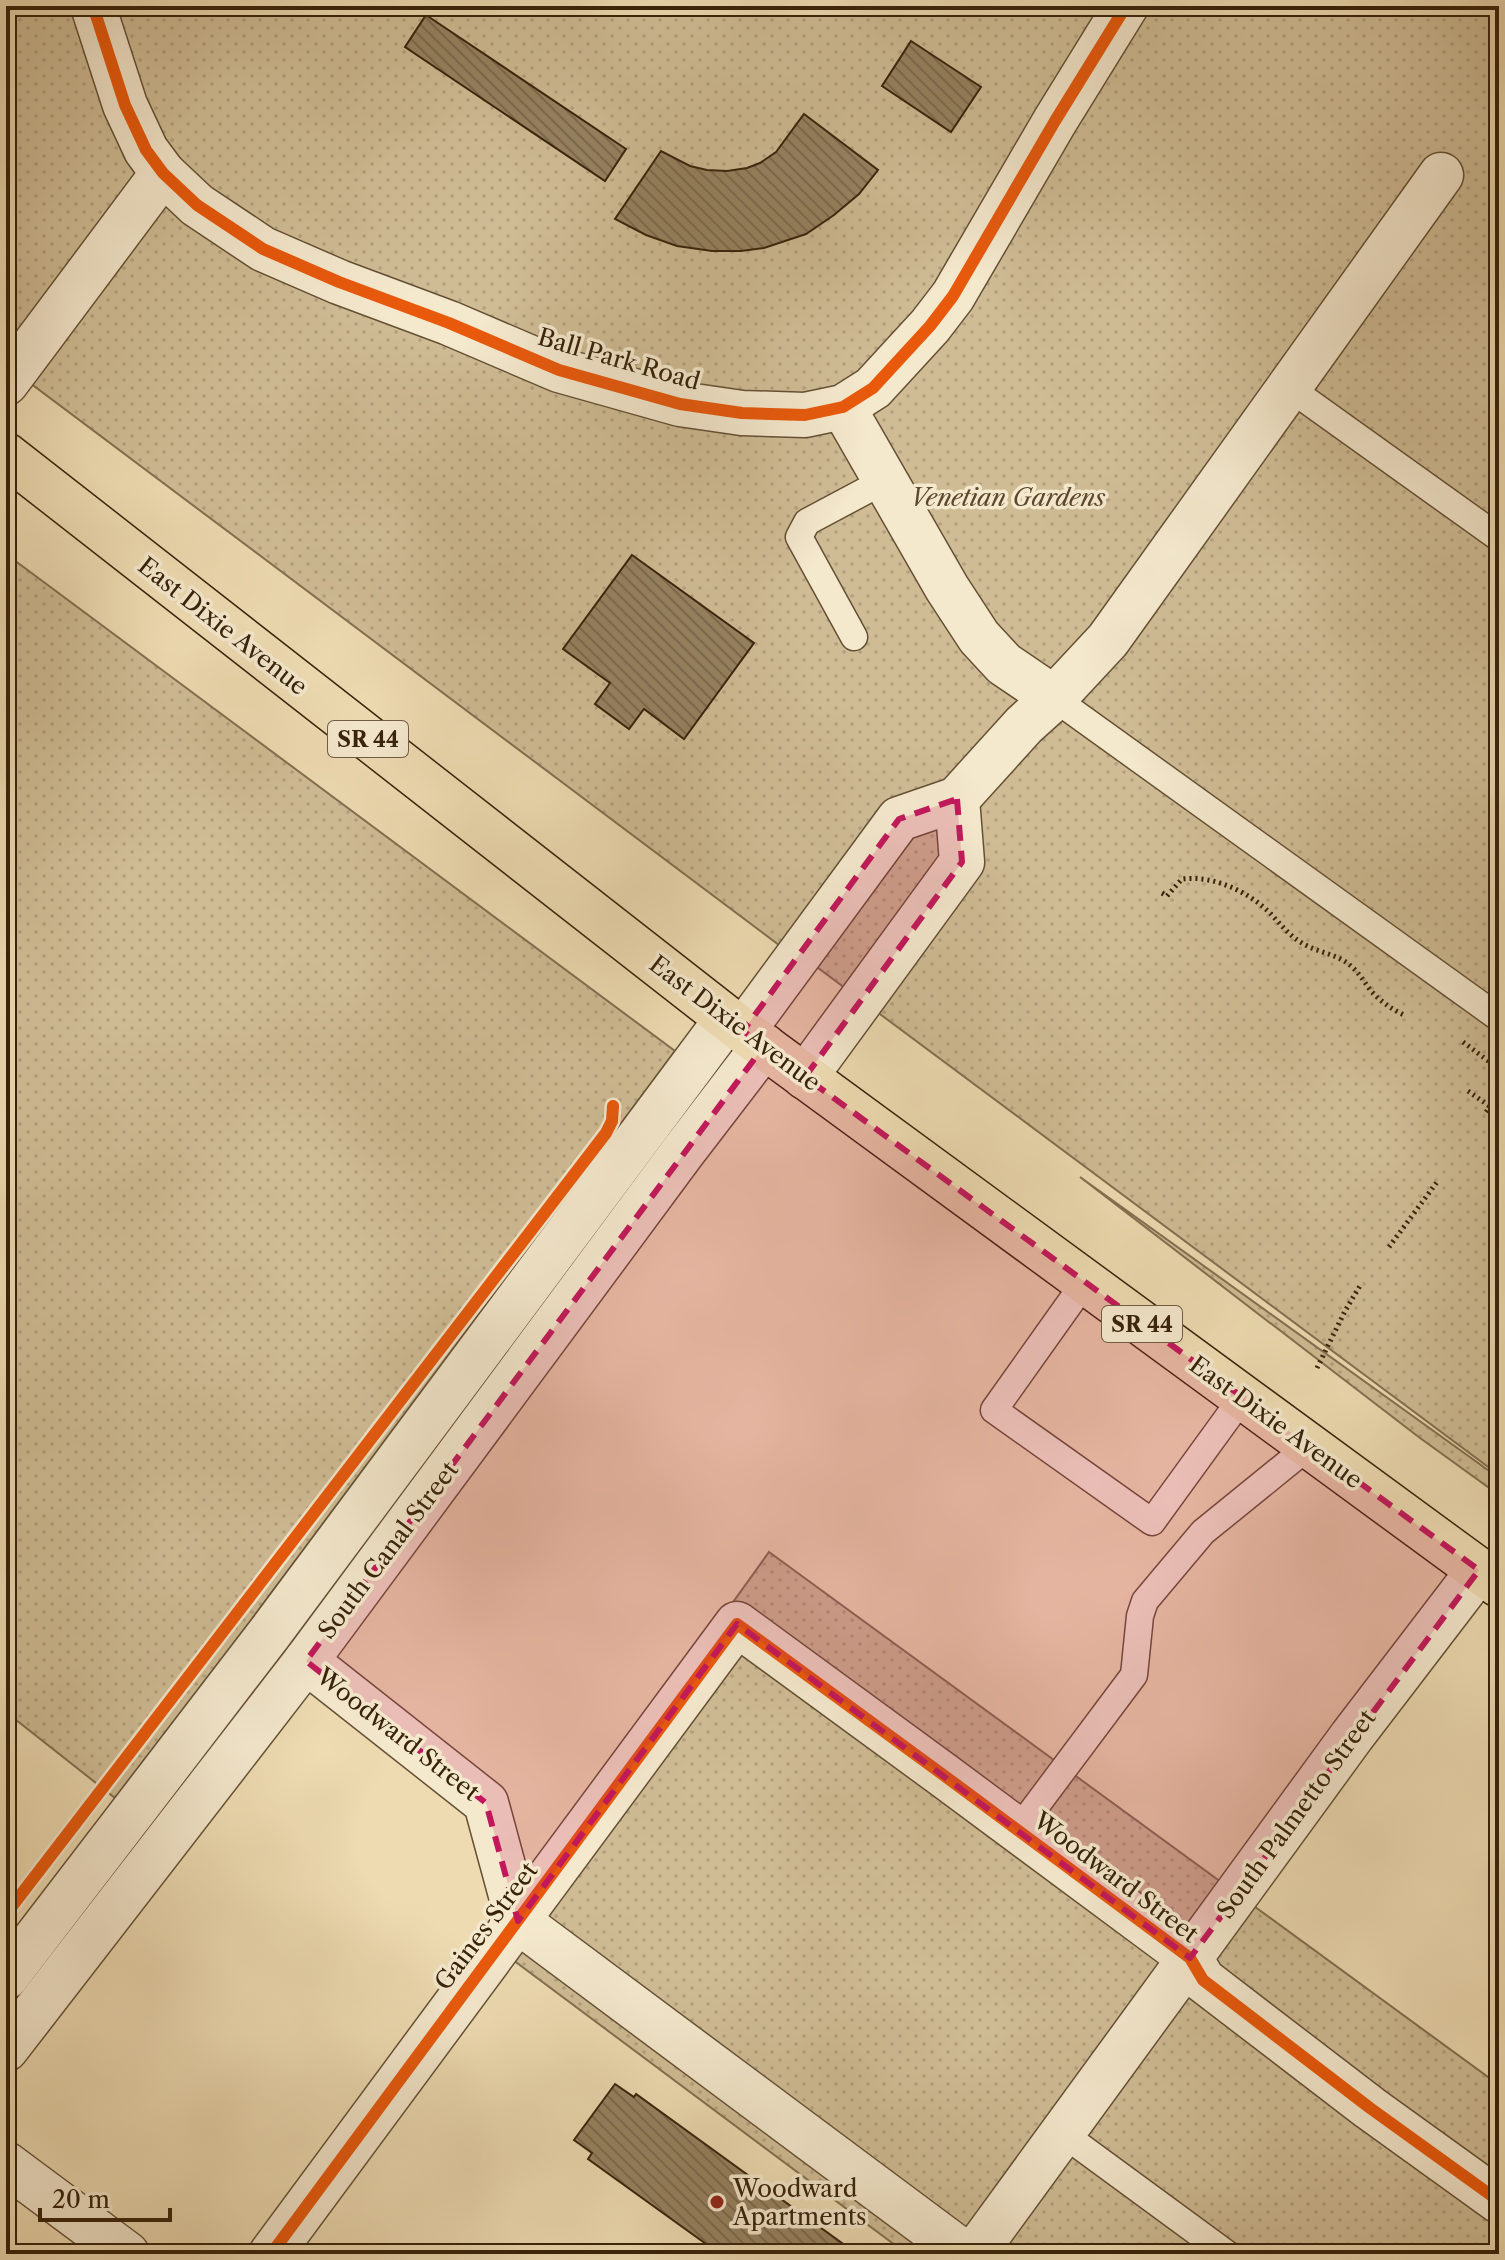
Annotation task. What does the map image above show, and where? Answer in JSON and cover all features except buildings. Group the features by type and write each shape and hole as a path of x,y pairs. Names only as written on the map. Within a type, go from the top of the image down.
{"main road":[{"name":"East Dixie Avenue","path":"6,455 745,1032 1489,1578"}],"street":[{"name":"Ball Park Road","path":"93,6 125,105 146,150 163,173 197,205 263,249 559,370 680,404 742,413 805,415 843,407 873,388 930,326 953,296 1126,6"},
{"path":"6,383 163,173"},
{"path":"6,1977 269,1634 745,1032 899,819 957,799 1108,640 1441,175"},
{"path":"843,407 947,588 979,637 1004,664 1054,698"},
{"path":"805,1077 962,862 957,799"},
{"name":"South Canal Street","path":"6,2049 306,1661 654,1191 745,1032"},
{"name":"South Palmetto Street","path":"974,2254 1352,1736 1489,1578"},
{"name":"Woodward Street","path":"737,1624 1190,1958 1203,1980 1370,2108 1499,2201"},
{"name":"Gaines Street","path":"271,2254 737,1624"},
{"name":"Woodward Street","path":"306,1661 486,1803 518,1921"},
{"path":"518,1921 965,2254"},
{"path":"6,2164 127,2254"}],"lane":[{"path":"1288,387 1499,538"},
{"path":"854,637 799,537 807,522 884,481"},
{"path":"1054,698 1499,1018"},
{"path":"1085,1282 994,1410 1152,1522 1242,1398"},
{"path":"1018,1830 1134,1675 1140,1616 1145,1601 1203,1532 1309,1446"},
{"path":"1062,2133 1227,2254"}],"path":[{"path":"1162,893 1167,896 1182,879 1197,877 1230,887 1269,912 1294,938 1351,965 1382,1001 1406,1016"},
{"path":"1463,1042 1499,1069"},
{"path":"1468,1091 1488,1109 1499,1113"},
{"path":"1488,1109 1499,1094"},
{"path":"1389,1247 1437,1182"},
{"path":"1317,1368 1361,1284"}],"highlighted area":[{"path":"957,799 962,862 805,1077 1479,1570 1190,1958 737,1624 518,1921 486,1803 306,1661 764,1046 743,1031 899,819"}],"green space":[{"name":"Venetian Gardens","path":"6,6 1499,6 1499,1475 806,959 803,963 6,365"},
{"path":"6,554 675,1051 115,1798 6,1712"},
{"path":"1080,1177 1499,1478 1499,1495 1420,1438"},
{"path":"769,1552 1499,2085 1499,2254 907,2254 489,1942"}],"cycle path":[{"path":"93,6 125,105 146,150 163,173 197,205 263,249 559,370 680,404 742,413 805,415 843,407 873,388 930,326 953,296 1126,6"},
{"path":"6,1914 606,1133 612,1121 613,1106"},
{"path":"271,2254 737,1624 1190,1958 1203,1980 1370,2108 1499,2201"}],"place":[{"name":"Woodward Apartments","path":"717,2202"}]}
